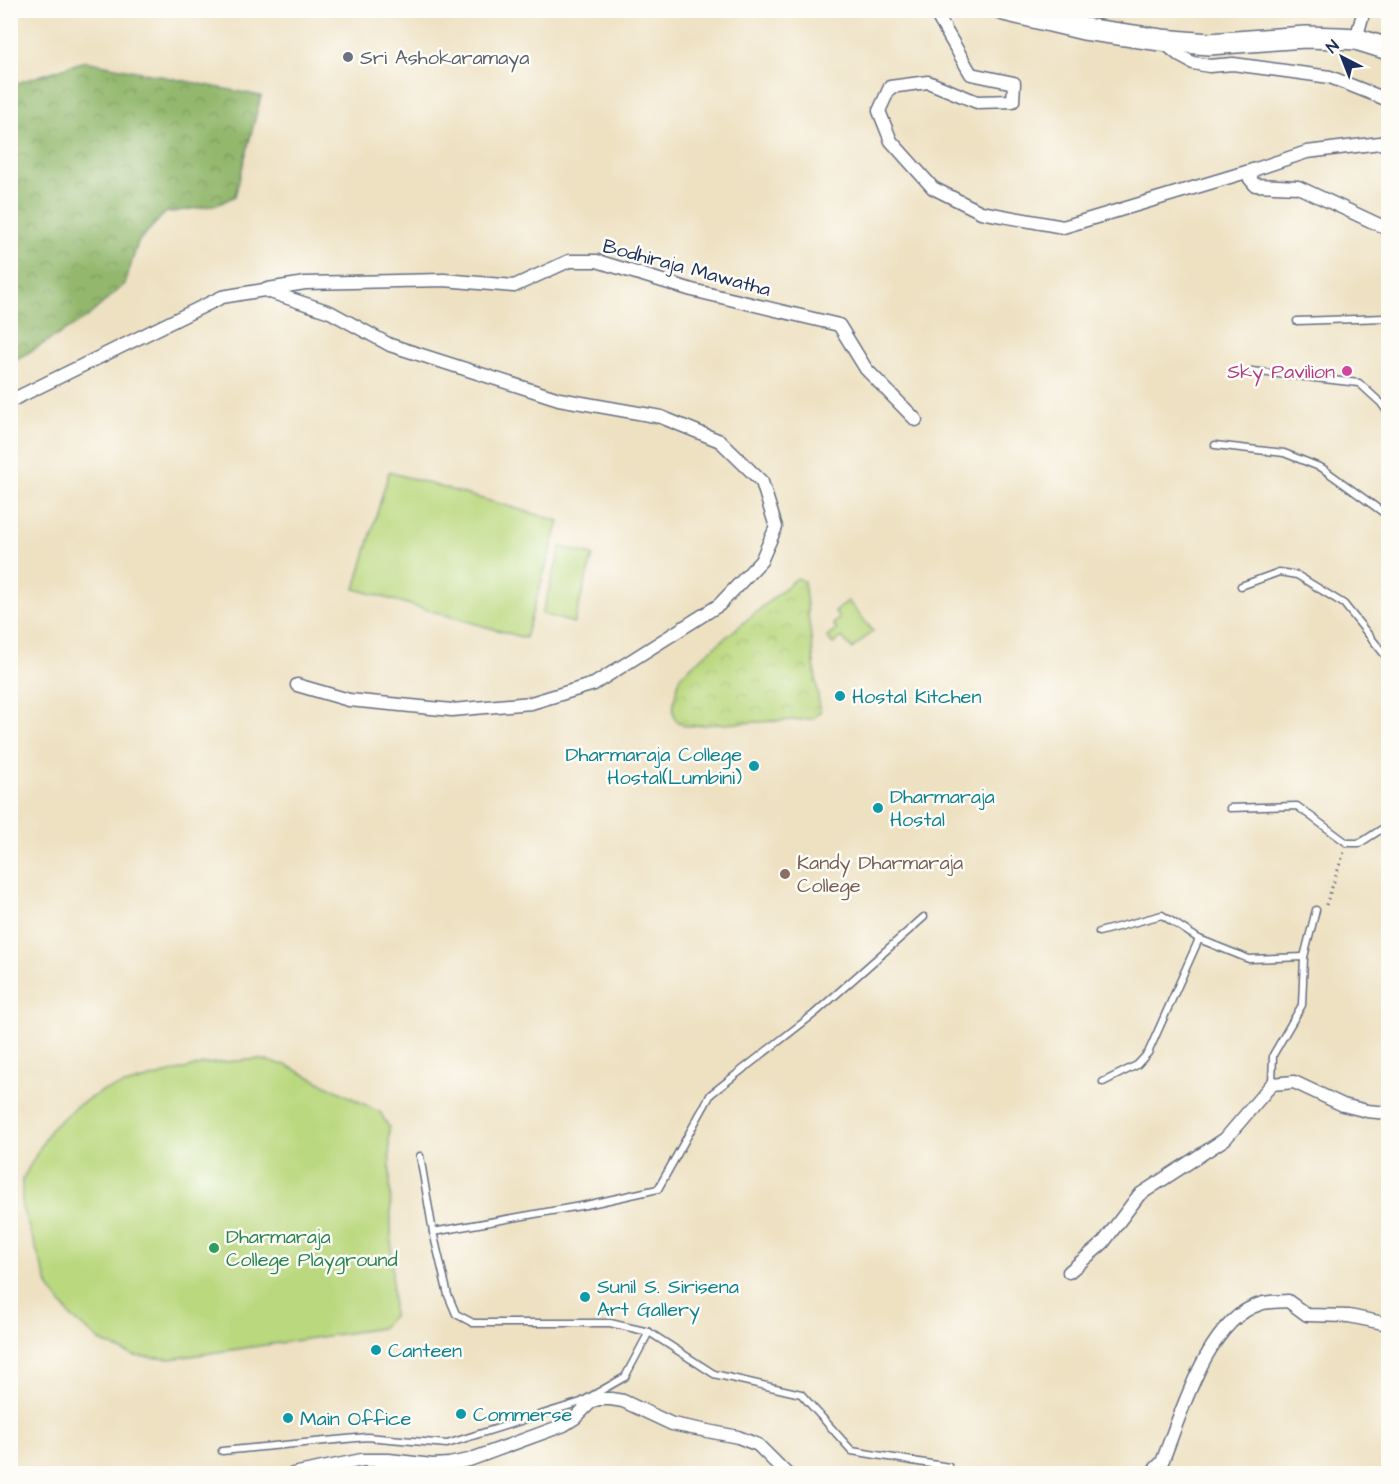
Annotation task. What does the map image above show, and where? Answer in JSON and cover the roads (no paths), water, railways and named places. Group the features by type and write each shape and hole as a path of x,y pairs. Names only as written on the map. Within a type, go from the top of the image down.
{"highway":[{"path":"1004,10 1084,29 1161,40 1209,44 1305,37 1356,39 1389,50"}],"street":[{"path":"934,10 971,74 1014,83 1013,101 977,102 928,82 890,87 879,111 891,141 933,188 981,212 1063,227 1308,152 1389,142"},
{"path":"1356,39 1364,10"},
{"path":"1161,40 1180,56 1193,63 1209,66 1233,64 1330,77 1389,100"},
{"path":"1253,170 1250,179 1255,185 1298,187 1389,229"},
{"name":"Bodhiraja Mawatha","path":"10,401 222,297 305,283 444,280 514,286 569,261 597,261 692,290 839,325 866,369 916,420"},
{"path":"264,290 330,312 390,345 559,399 661,417 720,441 762,482 776,527 761,561 719,605 594,684 531,703 452,710 349,699 297,686"},
{"path":"1069,1272 1103,1243 1139,1195 1225,1139 1272,1084 1294,1082 1343,1105 1389,1113"},
{"path":"1150,1473 1162,1462 1201,1364 1222,1332 1241,1313 1261,1304 1288,1301 1307,1315 1349,1316 1389,1324"},
{"path":"293,1473 362,1460 389,1460 432,1465 469,1460 564,1425 575,1418 591,1402 598,1399 623,1401 672,1424 738,1437 758,1445 787,1473"}],"lane":[{"path":"1297,321 1389,319"},
{"path":"1251,371 1359,383 1389,413"},
{"path":"1215,445 1284,453 1322,468 1389,516"},
{"path":"1241,586 1279,572 1297,575 1344,604 1389,659"},
{"path":"1230,808 1297,806 1347,843 1360,843 1389,825"},
{"path":"1272,1084 1273,1055 1302,1005 1304,957 1316,910"},
{"path":"1099,932 1162,915 1199,939 1249,959 1304,957"},
{"path":"433,1232 658,1189 711,1094 814,1014 924,917"},
{"path":"1103,1082 1137,1065 1148,1053 1199,939"},
{"path":"420,1156 447,1295 456,1314 473,1323 610,1323 650,1332 714,1374 801,1394 852,1451 949,1467 952,1473"},
{"path":"222,1451 367,1437 447,1444 581,1402 625,1377 650,1332"}],"place":[{"name":"Sri Ashokaramaya","path":"348,57"},
{"name":"Sky Pavilion","path":"1347,371"},
{"name":"Hostal Kitchen","path":"840,696"},
{"name":"Dharmaraja College Hostal(Lumbini)","path":"754,766"},
{"name":"Dharmaraja Hostal","path":"878,808"},
{"name":"Kandy Dharmaraja College","path":"785,874"},
{"name":"Dharmaraja College Playground","path":"214,1248"},
{"name":"Sunil S. Sirisena Art Gallery","path":"585,1297"},
{"name":"Canteen","path":"376,1350"},
{"name":"Commerse","path":"461,1414"},
{"name":"Main Office","path":"288,1418"}]}
